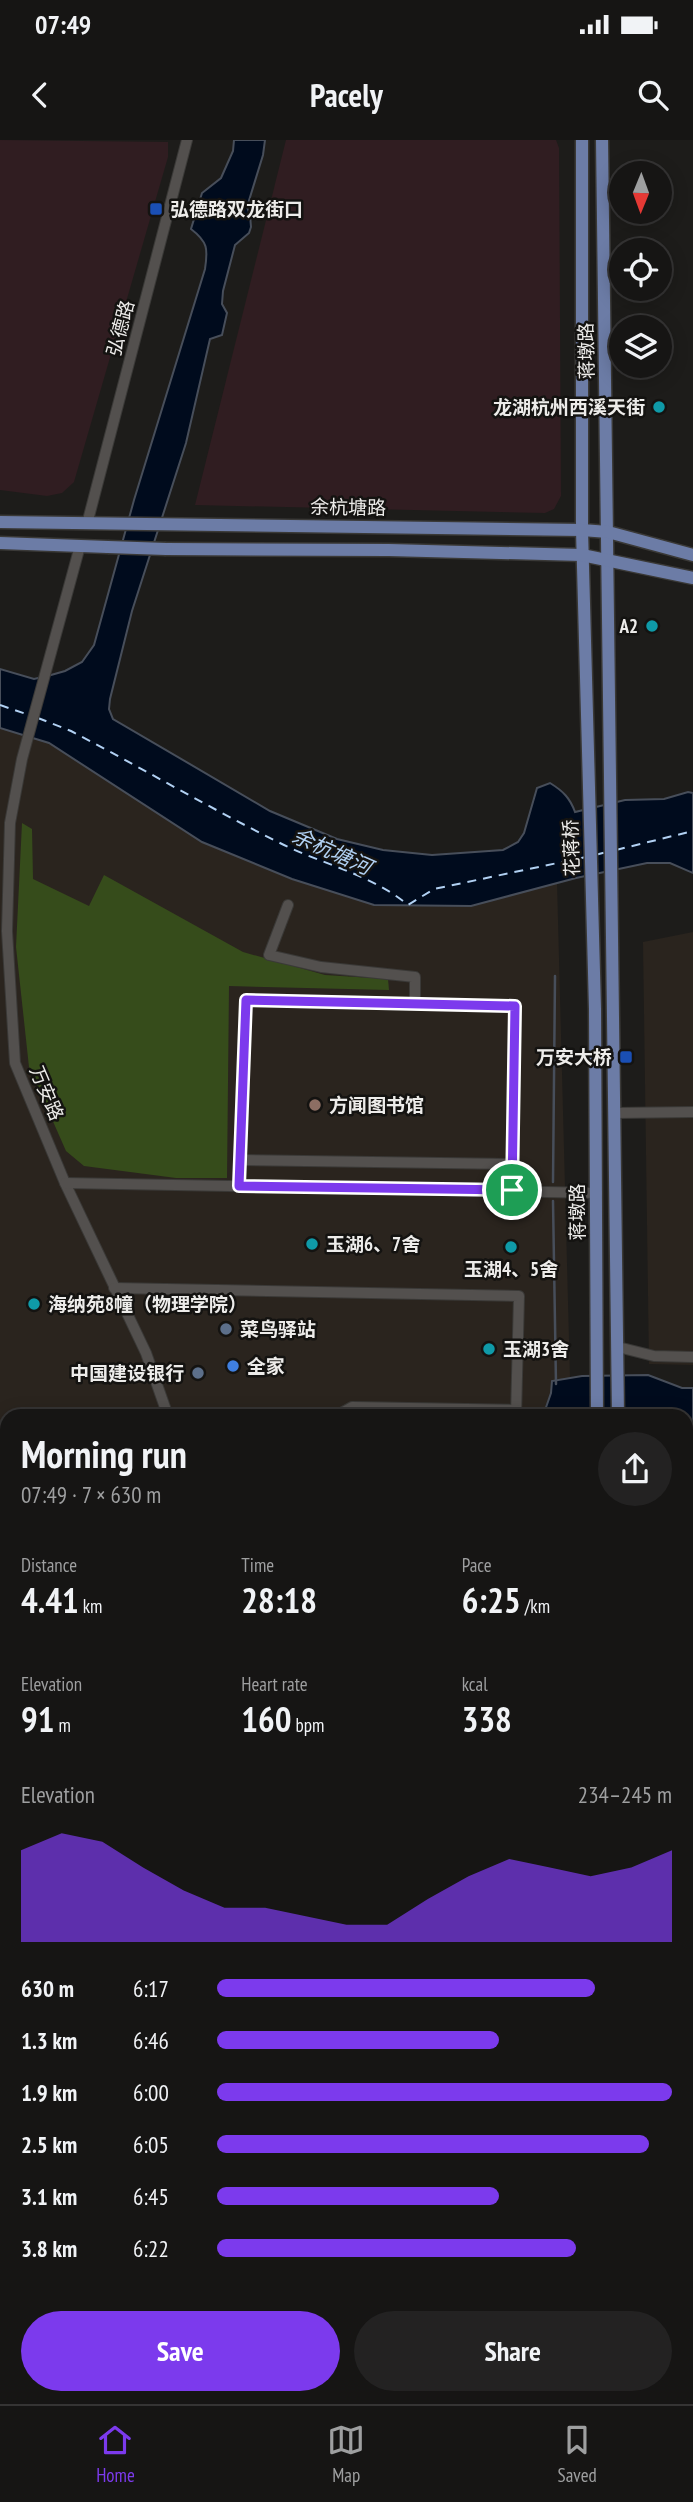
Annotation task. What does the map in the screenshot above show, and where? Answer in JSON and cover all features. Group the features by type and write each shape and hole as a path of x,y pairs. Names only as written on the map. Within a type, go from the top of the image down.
{"main road":[{"name":"蒋墩路","path":"582,140 582,555 585,685"},
{"name":"蒋墩路","path":"602,140 608,688"},
{"name":"余杭塘路","path":"0,522 608,531 693,555"},
{"path":"0,543 166,549 389,550 582,555 608,558 693,579"},
{"name":"花蒋桥","path":"585,685 595,1009"},
{"name":"花蒋桥","path":"608,688 613,1011"},
{"name":"蒋墩路","path":"595,1009 597,1409"},
{"name":"蒋墩路","path":"613,1011 618,1409"}],"street":[{"name":"弘德路","path":"87,524 187,140"},
{"name":"万安路","path":"80,546 22,759 10,823 4,919 15,1063 65,1183 146,1353 166,1409"},
{"path":"288,905 269,955 321,967 415,977 415,1004"},
{"path":"239,1186 246,1000 515,1006 512,1190"},
{"path":"0,1024 12,1024"},
{"path":"614,1113 693,1112"},
{"path":"240,1160 513,1164"},
{"path":"65,1183 597,1193"},
{"path":"114,1288 519,1296 517,1409"},
{"path":"618,1353 693,1357"},
{"path":"348,1409 407,1409"}],"shaded area":[{"path":"0,140 168,142 168,157 74,482 62,493 47,496 0,490"},
{"path":"286,140 556,140 559,148 561,496 554,509 545,513 195,505"},
{"path":"0,728 49,743 202,842 292,879 374,905 471,906 557,882 571,1409 0,1409"},
{"path":"693,932 693,1365 649,1364 643,942"}],"green space":[{"path":"22,823 32,829 33,879 89,906 104,875 243,952 325,975 388,979 389,990 229,986 227,1178 176,1178 84,1166 66,1151 29,1067 16,947"}],"water":[{"name":"余杭塘河","path":"234,140 265,140 247,207 251,227 249,233 235,245 223,291 222,304 227,313 222,335 210,339 186,443 132,611 110,699 109,709 113,719 270,811 337,839 383,850 432,855 503,850 518,842 524,833 537,788 550,783 566,795 575,812 625,800 664,799 693,793 693,873 670,863 647,863 576,878 471,906 374,905 292,879 202,842 49,743 0,728 0,669 34,679 51,675 82,662 94,645 134,500 205,269 205,246 191,229 202,193 221,178 233,151"},
{"path":"648,1375 682,1388 693,1388 693,1409 545,1409 552,1381 582,1376"}],"waterway":[{"path":"553,1182 555,976"},
{"path":"553,1201 556,1384"}],"ferry route":[{"path":"0,705 29,715"},
{"path":"38,718 71,731 284,845 379,886 408,905 434,889 586,857"},
{"path":"616,850 693,831"},
{"path":"595,855 607,852"}],"place":[{"name":"弘德路双龙街口","path":"156,209"},
{"name":"龙湖杭州西溪天街","path":"659,407"},
{"name":"A2","path":"652,626"},
{"name":"万安大桥","path":"626,1057"},
{"name":"方闻图书馆","path":"315,1105"},
{"name":"玉湖6、7舍","path":"312,1244"},
{"name":"玉湖4、5舍","path":"511,1247"},
{"name":"海纳苑8幢（物理学院）","path":"34,1304"},
{"name":"菜鸟驿站","path":"226,1329"},
{"name":"玉湖3舍","path":"489,1349"},
{"name":"全家","path":"233,1366"},
{"name":"中国建设银行","path":"198,1373"}],"route":[{"path":"246,1000 515,1006 512,1190 239,1186 246,1000"}]}
